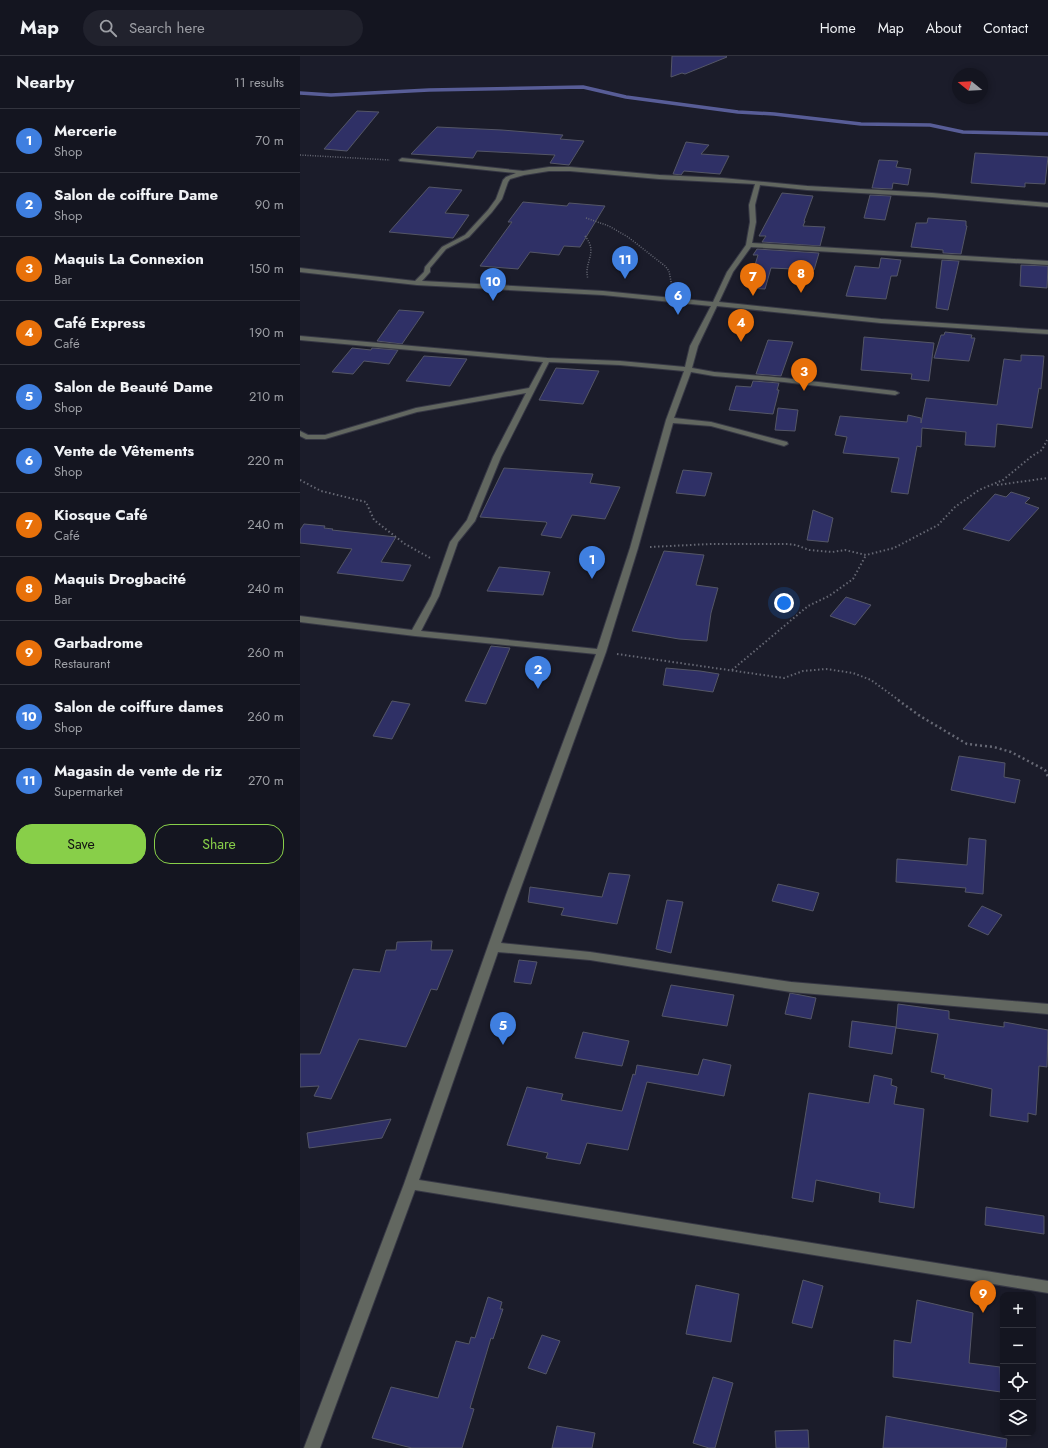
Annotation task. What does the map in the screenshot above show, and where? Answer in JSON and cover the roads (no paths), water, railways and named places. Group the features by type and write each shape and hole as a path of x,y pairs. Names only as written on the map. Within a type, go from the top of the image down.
{"street":[{"path":"402,160 523,173"},
{"path":"417,283 427,272 427,268 436,256 444,248 467,236 490,211 499,199 505,181 508,178 523,173 549,169 570,169 659,177 722,180 807,188 932,195 1048,205"},
{"path":"312,1448 411,1184 494,947 601,652 634,548 670,420 688,369 694,346 730,272 749,245 752,222 752,205 758,183"},
{"path":"749,245 1048,263"},
{"path":"300,270 417,283 602,293 876,322 980,330 1048,332"},
{"path":"300,338 547,360 620,363 688,369 721,375 784,380 895,393"},
{"path":"416,633 435,596 454,542 471,521 497,457 511,433 547,360"},
{"path":"300,433 306,437 325,438 416,410 531,390"},
{"path":"670,420 711,424 784,444"},
{"path":"300,619 416,633 601,652"},
{"path":"494,947 590,956 791,987 1048,1009"},
{"path":"411,1184 1048,1287"}],"waterway":[{"path":"300,93 331,95 429,90 583,87 626,97 738,112 774,114 861,124 930,125 963,132 1048,134"}],"place":[{"name":"Magasin de vente de riz","path":"625,279"},
{"name":"Maquis Drogbacité","path":"801,293"},
{"name":"Kiosque Café","path":"753,296"},
{"name":"Salon de coiffure dames","path":"493,301"},
{"name":"Vente de Vêtements","path":"678,315"},
{"name":"Café Express","path":"741,342"},
{"name":"Maquis La Connexion","path":"804,391"},
{"name":"Mercerie","path":"592,579"},
{"name":"Salon de coiffure Dame","path":"538,689"},
{"name":"Salon de Beauté Dame","path":"503,1045"},
{"name":"Garbadrome","path":"983,1313"}]}
